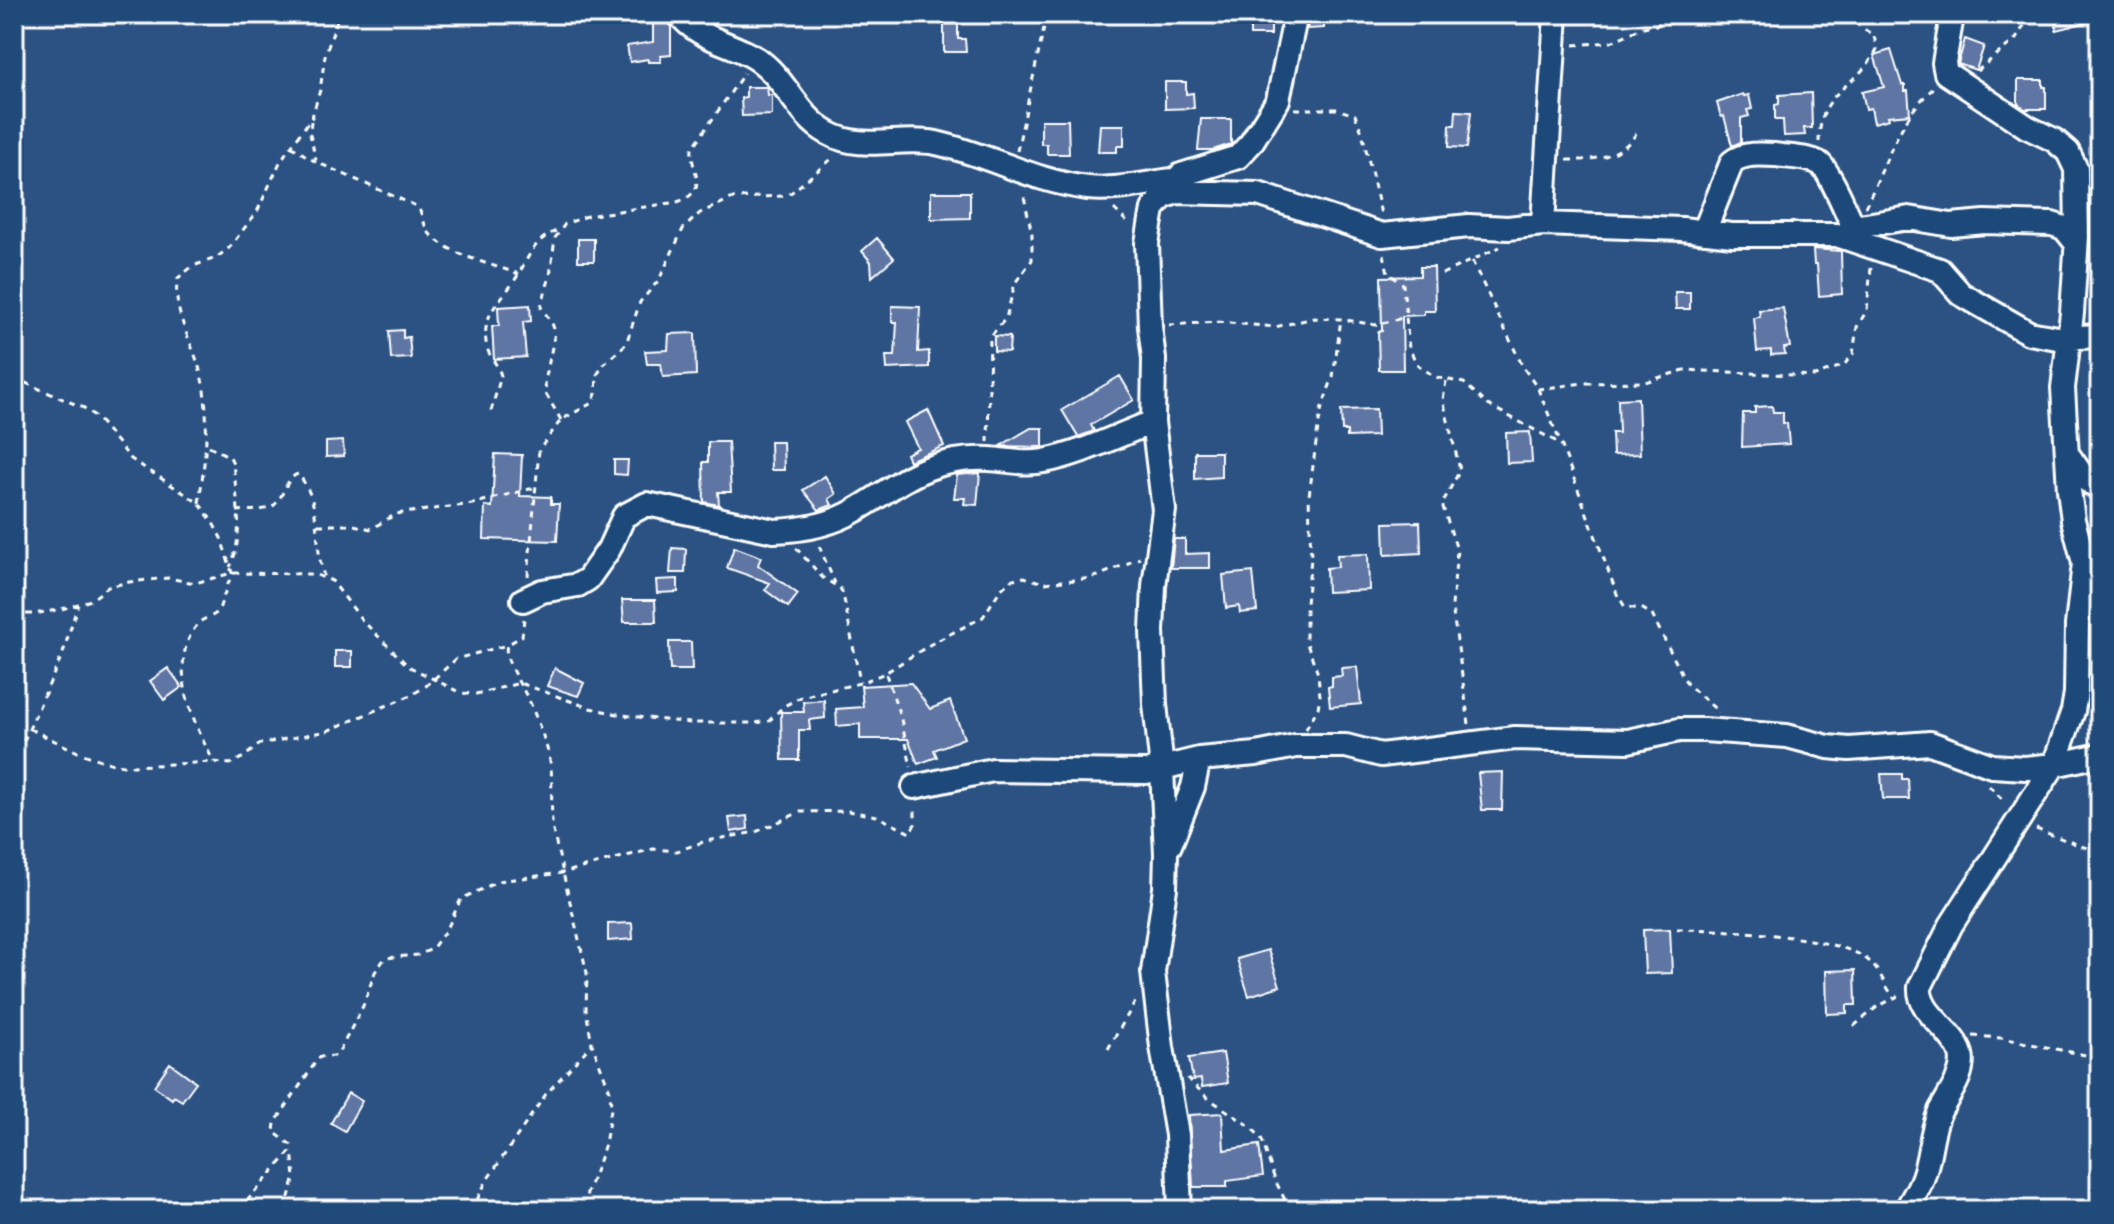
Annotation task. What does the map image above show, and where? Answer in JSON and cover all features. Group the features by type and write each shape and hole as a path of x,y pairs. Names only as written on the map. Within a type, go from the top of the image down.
{"street":[{"path":"679,14 687,25 704,36 755,58 775,73 814,123 829,134 849,141 934,143 1053,181 1090,188 1258,194 1382,235 1469,226 1508,228 1543,224 1732,235 1837,235 1859,234 1909,218 1951,225 1985,222 2052,224 2064,228 2076,243"},
{"path":"1180,1210 1177,1135 1153,972 1165,888 1166,854 1152,631 1164,510 1153,422 1154,359 1147,243 1153,209 1168,189 1188,172 1238,157 1273,110 1281,88 1296,14"},
{"path":"1543,224 1556,14"},
{"path":"1906,1210 1923,1179 1934,1126 1958,1077 1961,1056 1952,1038 1921,998 1920,987 1951,925 2054,765 2076,693 2077,625 2084,563 2073,520 2063,388 2076,243 2078,176 2068,152 2054,140 2027,127 1946,73 1944,66 1951,22"},
{"path":"1704,232 1735,159 1769,155 1818,162 1824,167 1859,234 1940,270 1961,294 2024,332 2048,338 2100,336"},
{"path":"523,600 542,591 578,585 588,579 609,549 624,516 647,504 774,531 813,527 856,510 897,483 929,468 950,462 987,459 1021,463 1043,461 1153,422"},
{"path":"2068,454 2085,479 2100,490"},
{"path":"914,787 993,770 1129,773 1162,769 1199,759 1256,754 1296,746 1346,746 1381,755 1515,738 1628,741 1679,730 1787,736 1849,749 1930,743 1992,766 2025,768 2100,755"},
{"path":"1166,854 1184,811 1199,759"}],"path":[{"path":"316,162 310,134 312,117 325,56 339,14"},
{"path":"987,459 990,337 1006,318 1015,283 1032,260 1029,216 1013,167 1047,14"},
{"path":"1554,46 1611,42 1643,27 1690,20 1706,14"},
{"path":"1818,162 1819,131 1826,105 1867,65 1877,49 1874,36 1854,23 1850,14"},
{"path":"1538,389 1584,383 1645,382 1684,370 1815,376 1844,365 1853,354 1857,327 1867,310 1859,234 1865,206 1881,170 1918,104 1938,84 1962,82 2016,39 2031,14"},
{"path":"491,411 501,376 486,343 487,319 537,242 574,219 686,199 695,191 698,174 691,157 692,149 755,58"},
{"path":"1273,110 1336,109 1355,115 1379,201 1388,273 1403,284 1412,358 1435,377 1464,383 1488,405 1561,444"},
{"path":"199,503 208,445 199,367 181,316 176,283 193,266 216,258 241,235 257,212 274,174 312,117"},
{"path":"1547,157 1583,160 1605,156 1630,144 1639,128"},
{"path":"30,729 80,753 113,764 235,762 260,744 327,731 409,696 456,659 518,640 524,631 523,600 528,582 539,450 561,420 592,403 597,375 626,344 640,302 659,280 689,221 733,198 784,196 792,192 849,141"},
{"path":"291,146 316,162 416,206 424,216 429,233 440,242 519,274"},
{"path":"1090,188 1147,243"},
{"path":"559,230 541,307 555,332 545,382 546,394 561,420"},
{"path":"1442,274 1500,247"},
{"path":"1472,261 1523,367 1538,389 1623,605 1643,609 1652,615 1687,684 1749,733"},
{"path":"1150,327 1217,322 1269,327 1302,319 1341,319 1375,325 1407,317"},
{"path":"1296,746 1318,708 1320,696 1318,674 1306,641 1311,559 1309,496 1322,407 1333,377 1341,319"},
{"path":"14,378 84,408 96,417 131,459 199,503 221,538 232,573 223,604 214,616 198,623 184,657 188,697 214,762"},
{"path":"1446,381 1443,400 1460,470 1442,504 1457,550 1452,606 1471,743"},
{"path":"208,445 230,457 237,511 237,545 230,567"},
{"path":"237,511 274,505 291,477 298,474 318,525 318,551 324,576"},
{"path":"318,525 354,525 371,529 396,514 472,504 535,488"},
{"path":"813,527 835,585"},
{"path":"774,531 805,555 823,578 843,594 860,683"},
{"path":"14,614 46,612 91,600 116,584 160,578 195,583 232,573 324,576 332,581 362,620 408,666 461,693 476,694 520,683 590,708 622,715 690,723 769,721 784,706 801,697 860,683 885,673 983,617 1000,590 1013,579 1024,577 1044,583 1084,579 1158,550"},
{"path":"14,763 63,653 78,604"},
{"path":"507,645 506,657 531,705 551,768 550,810 587,973 586,1010 592,1044 610,1091 611,1109 605,1144 581,1210"},
{"path":"289,1210 288,1200 295,1177 291,1148 286,1139 274,1132 275,1123 317,1060 339,1052 359,1015 375,972 385,958 418,955 432,949 448,927 458,904 469,895 499,881 562,873 640,851 677,851 706,841 756,832 800,812 848,811 877,816 910,833 915,824 914,787 901,719 885,673"},
{"path":"2019,817 2034,828 2100,853"},
{"path":"1677,929 1766,935 1825,944 1856,953 1871,963 1894,998"},
{"path":"1108,1049 1153,972"},
{"path":"1854,1026 1877,1007 1920,987"},
{"path":"1961,1056 1969,1039 1981,1035 2100,1058"},
{"path":"472,1210 487,1180 546,1094 592,1044"},
{"path":"1187,1077 1208,1098 1261,1137 1275,1180 1290,1210"},
{"path":"239,1210 265,1184 291,1148"}],"building":[{"path":"1310,14 1324,14 1324,28 1307,29"},
{"path":"2057,14 2100,14 2100,19 2056,30"},
{"path":"667,21 671,26 671,55 661,56 661,62 648,62 648,59 630,62 627,46 653,42 653,22"},
{"path":"1250,21 1271,21 1271,35 1250,35"},
{"path":"944,24 958,24 958,39 965,39 966,52 944,52"},
{"path":"1965,39 1984,46 1976,70 1958,64"},
{"path":"1891,50 1902,85 1908,91 1910,114 1888,116 1889,119 1874,123 1871,108 1866,109 1862,92 1884,87 1874,55"},
{"path":"2018,80 2043,80 2046,109 2025,109 2018,104"},
{"path":"1165,82 1186,82 1186,94 1193,93 1194,108 1165,109"},
{"path":"746,87 767,87 768,95 772,95 772,115 742,116 741,98 746,97"},
{"path":"1811,93 1812,128 1804,128 1805,135 1784,136 1783,120 1775,120 1779,95"},
{"path":"1743,94 1749,95 1752,109 1747,110 1749,116 1741,118 1741,142 1732,146 1717,103"},
{"path":"1456,111 1471,112 1467,148 1449,147 1450,125 1455,125"},
{"path":"1201,119 1231,119 1231,144 1213,150 1198,150"},
{"path":"1041,120 1068,120 1069,154 1047,154 1047,144 1041,144"},
{"path":"1100,125 1124,125 1124,146 1117,146 1117,152 1098,152"},
{"path":"931,192 970,192 970,218 931,219"},
{"path":"877,238 894,258 872,277 871,262 862,251"},
{"path":"578,239 594,239 594,261 578,261"},
{"path":"1813,249 1841,251 1842,294 1819,296"},
{"path":"1420,267 1434,267 1435,311 1402,316 1403,370 1379,370 1381,277 1420,276"},
{"path":"1675,292 1690,292 1690,309 1676,309"},
{"path":"530,305 531,321 523,322 526,357 494,359 492,326 499,326 498,307"},
{"path":"892,306 920,307 918,352 929,351 929,367 887,369 886,356 895,356 897,322 892,322"},
{"path":"1783,308 1790,347 1784,348 1785,354 1771,355 1771,350 1757,351 1754,318 1760,317 1759,310"},
{"path":"403,330 403,338 409,337 411,358 391,359 389,331"},
{"path":"695,333 696,375 663,377 661,364 647,364 645,351 668,350 669,334"},
{"path":"994,336 1010,337 1009,352 994,351"},
{"path":"1120,376 1134,400 1091,425 1094,431 1078,437 1062,410"},
{"path":"1638,398 1640,454 1613,455 1612,433 1619,433 1618,399"},
{"path":"1772,406 1773,412 1783,412 1789,444 1742,447 1743,413 1755,413 1755,407"},
{"path":"1376,409 1377,436 1347,437 1347,431 1342,431 1341,410"},
{"path":"928,410 944,446 909,461 906,454 918,448 905,422"},
{"path":"1031,428 1043,428 1043,447 1000,446"},
{"path":"1530,432 1532,462 1507,463 1506,433"},
{"path":"343,441 344,456 326,457 326,442"},
{"path":"728,442 731,492 718,492 719,505 704,502 703,462 708,462 708,443"},
{"path":"770,442 783,442 784,470 771,470"},
{"path":"1195,452 1221,452 1221,477 1195,479"},
{"path":"495,454 522,455 520,496 551,497 551,504 559,504 557,541 484,539 485,506 492,507"},
{"path":"614,460 628,460 627,475 614,474"},
{"path":"980,473 977,505 964,504 965,498 954,498 957,475"},
{"path":"825,476 836,494 829,499 832,505 819,510 803,490"},
{"path":"1420,522 1421,553 1385,555 1384,523"},
{"path":"1174,539 1185,539 1185,554 1210,553 1210,568 1171,568"},
{"path":"734,547 761,557 758,565 798,594 788,607 765,590 770,583 727,568"},
{"path":"672,548 686,549 685,573 670,573"},
{"path":"1368,554 1369,590 1327,592 1326,568 1338,567 1337,555"},
{"path":"1253,572 1257,611 1240,613 1239,606 1226,608 1223,575"},
{"path":"678,579 678,592 657,593 656,580"},
{"path":"622,600 655,600 656,622 624,622"},
{"path":"669,642 691,642 692,670 670,670"},
{"path":"335,651 352,651 352,667 335,667"},
{"path":"1357,667 1361,704 1330,707 1328,687 1332,686 1332,677 1342,676 1341,668"},
{"path":"168,668 182,687 164,700 150,681"},
{"path":"555,668 584,683 578,696 547,686"},
{"path":"911,683 930,709 950,701 964,738 934,750 937,757 918,764 908,739 860,739 860,724 837,726 836,709 863,707 861,686"},
{"path":"824,700 825,718 809,720 810,730 799,730 799,760 782,760 781,712 804,712 803,702"},
{"path":"1503,772 1502,810 1482,810 1478,773"},
{"path":"1881,774 1902,774 1902,779 1908,779 1909,799 1883,799"},
{"path":"747,816 748,829 731,832 729,818"},
{"path":"632,923 633,939 608,941 608,924"},
{"path":"1670,929 1672,973 1645,974 1643,930"},
{"path":"1268,950 1280,986 1249,996 1237,959"},
{"path":"1855,970 1856,1005 1847,1005 1847,1013 1827,1014 1826,971"},
{"path":"1223,1053 1228,1083 1202,1087 1201,1079 1193,1080 1189,1058"},
{"path":"170,1063 196,1082 182,1101 174,1096 172,1099 154,1086"},
{"path":"348,1093 362,1101 345,1131 331,1123"},
{"path":"1222,1113 1224,1150 1259,1145 1263,1176 1227,1181 1227,1187 1193,1187 1189,1115"}]}
